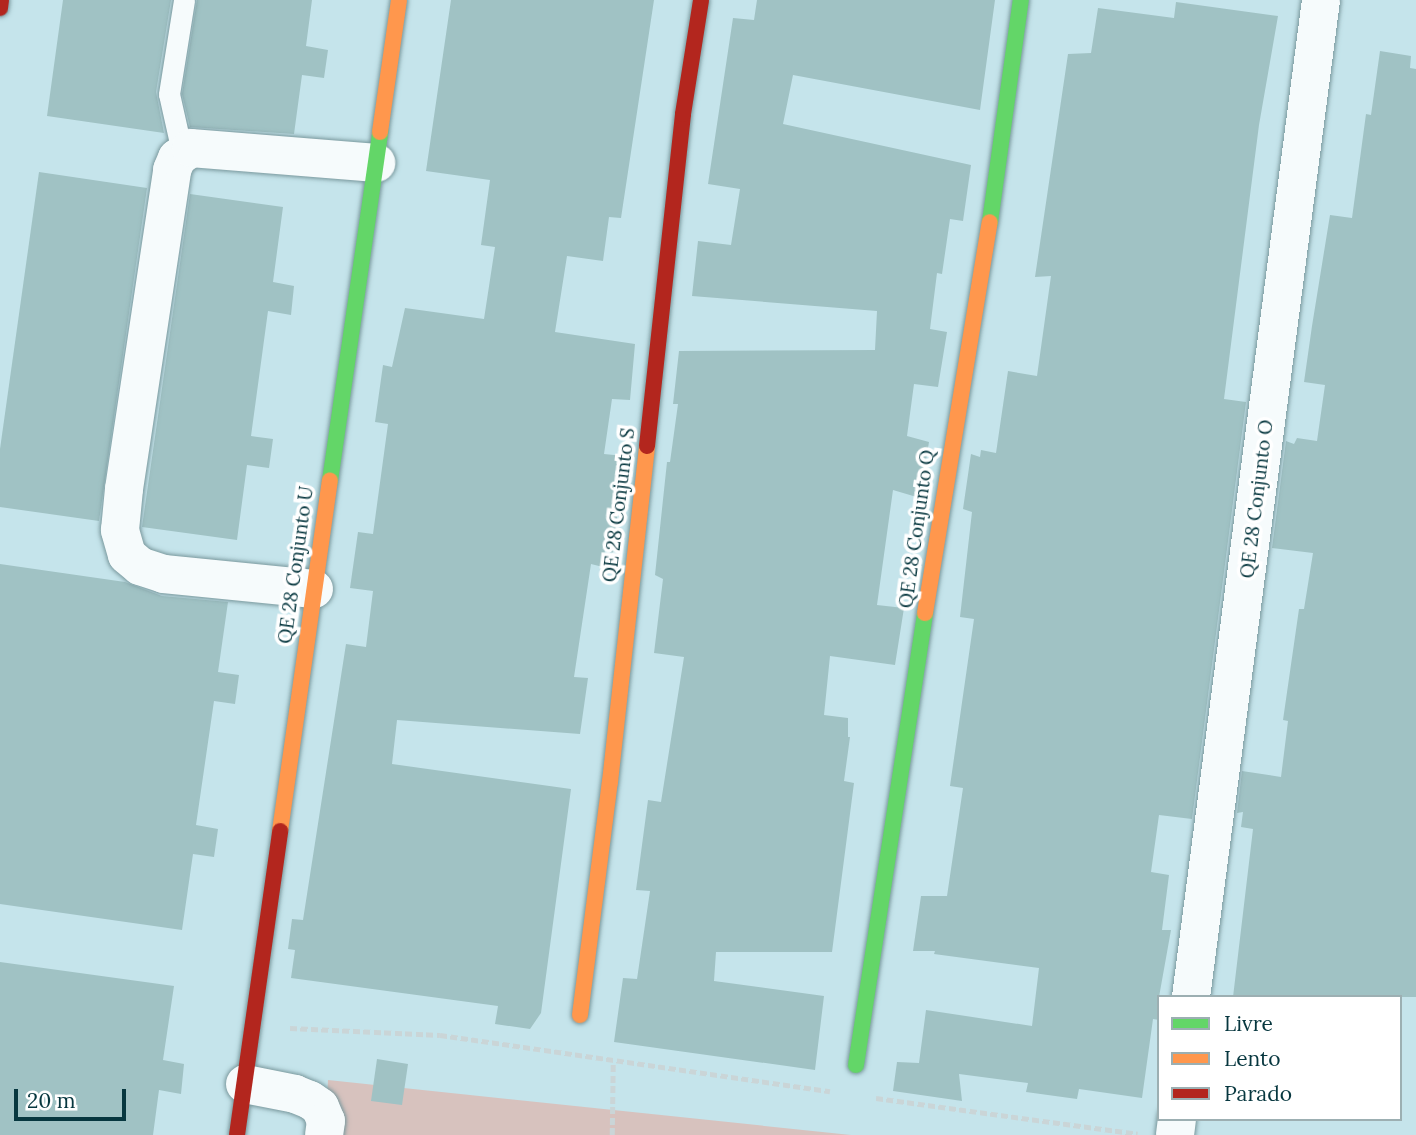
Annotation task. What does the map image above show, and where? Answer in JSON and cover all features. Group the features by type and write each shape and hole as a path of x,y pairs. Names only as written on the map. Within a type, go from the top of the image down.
{"street":[{"path":"0,8 1,0"},
{"name":"QE 28 Conjunto U","path":"237,1135 399,0"},
{"name":"QE 28 Conjunto S","path":"580,1015 610,782 683,114 701,0"},
{"name":"QE 28 Conjunto Q","path":"856,1065 953,429 998,174 1021,0"},
{"name":"QE 28 Conjunto O","path":"1191,995 1321,0"},
{"path":"314,589 164,574 140,566 127,555 120,530 124,489 172,170 182,152 191,148 376,163"},
{"path":"245,1084 295,1094 310,1100 320,1107 326,1121 324,1135"}],"lane":[{"path":"182,152 169,94 184,0"}],"path":[{"path":"254,1026 440,1035 613,1062 612,1135"}],"shaded area":[{"path":"328,1080 851,1135 325,1135"}],"building":[{"path":"63,0 171,0 156,92 164,133 47,116"},
{"path":"197,0 312,0 306,46 328,50 324,78 302,75 294,134 190,127 182,94"},
{"path":"451,0 654,0 621,218 609,217 603,261 567,256 555,332 635,344 630,400 612,399 604,454 624,456 613,553 605,550 603,567 591,564 574,677 588,678 580,734 397,720 392,764 571,789 541,1013 530,1029 495,1024 498,1006 291,978 295,950 288,949 292,919 303,920 346,644 366,647 373,591 350,588 358,532 373,534 388,424 375,422 383,365 392,367 405,308 484,319 495,247 481,245 490,180 426,171"},
{"path":"757,0 995,0 980,110 793,75 783,124 971,165 963,221 950,219 942,274 937,273 930,329 947,332 938,387 914,384 907,436 929,442 920,498 893,490 877,605 904,608 895,665 830,656 824,715 848,718 850,737 844,781 854,783 832,952 716,952 714,981 824,996 815,1070 614,1042 623,978 637,979 650,891 636,890 648,800 661,802 684,657 654,653 663,579 655,575 667,462 670,462 678,404 673,404 679,351 875,350 877,311 692,296 698,241 731,245 740,189 708,184 733,18 754,20"},
{"path":"1176,2 1278,16 1259,125 1224,399 1246,402 1192,819 1159,815 1151,872 1169,875 1162,930 1171,930 1159,995 1157,995 1157,1020 1153,1019 1142,1098 1079,1089 1077,1099 1026,1092 1028,1083 959,1074 962,1101 893,1091 897,1062 919,1063 926,1010 1032,1026 1039,968 934,954 935,951 913,951 921,896 947,896 963,788 950,786 974,619 960,617 972,512 963,509 971,454 980,457 981,450 996,453 1008,371 1037,376 1051,276 1035,277 1068,54 1091,53 1098,8 1174,18"},
{"path":"1380,51 1411,56 1410,68 1416,69 1416,997 1233,995 1253,829 1241,827 1243,812 1237,813 1242,771 1281,777 1288,721 1283,720 1299,609 1304,609 1313,553 1272,548 1286,441 1294,444 1297,438 1317,441 1325,385 1304,382 1330,215 1352,218 1366,114 1371,115"},
{"path":"39,172 147,188 99,521 0,507 0,449"},
{"path":"190,194 283,207 273,282 294,286 291,315 268,311 251,436 273,439 269,468 247,465 237,540 142,527"},
{"path":"0,564 125,582 162,596 228,602 218,672 239,675 235,704 214,701 196,825 218,829 214,857 193,854 182,930 0,904"},
{"path":"0,962 174,986 163,1060 184,1064 181,1094 159,1090 153,1135 0,1135"},
{"path":"377,1059 408,1064 402,1105 371,1101"}],"traffic: fast":[{"path":"990,222 1021,0"},
{"path":"330,481 380,132"},
{"path":"856,1065 925,613"}],"traffic: slow":[{"path":"380,132 399,0"},
{"path":"925,613 990,222"},
{"path":"580,1015 610,782 647,446"},
{"path":"280,831 330,481"}],"traffic: jam":[{"path":"0,8 1,0"},
{"path":"647,446 683,114 701,0"},
{"path":"237,1135 280,831"}]}
